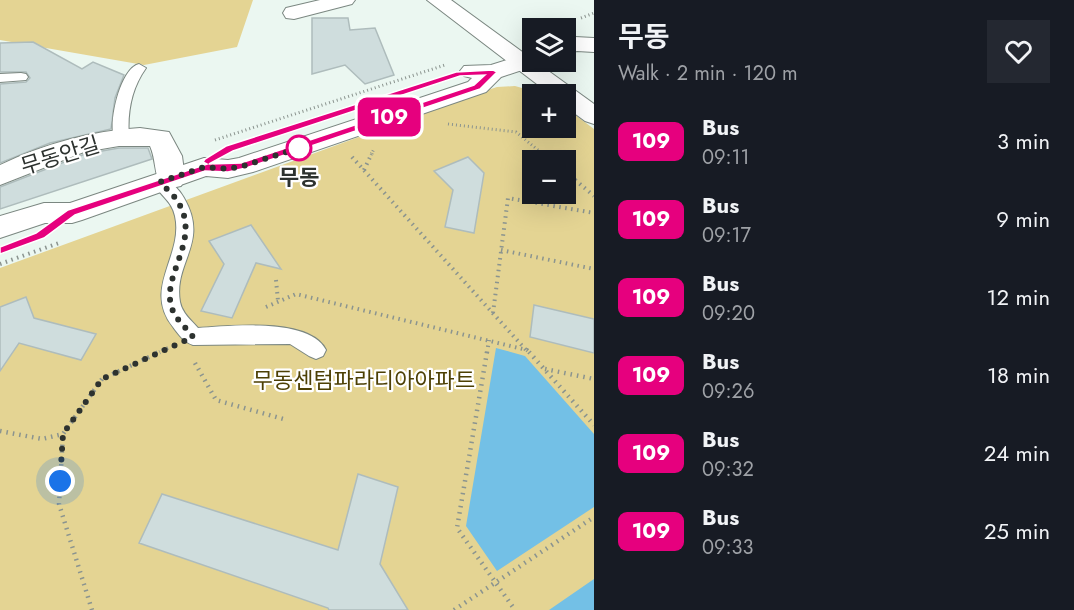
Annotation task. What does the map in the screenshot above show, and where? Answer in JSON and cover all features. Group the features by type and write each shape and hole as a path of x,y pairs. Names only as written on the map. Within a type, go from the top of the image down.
{"main road":[{"path":"294,14 345,0"},
{"path":"451,4 522,57"},
{"path":"578,46 578,36 594,29"},
{"path":"0,250 40,236 72,213 165,181 205,155 228,169 243,166 477,87 493,72 522,63"},
{"path":"539,72 553,84"},
{"path":"576,103 594,116"},
{"name":"무동안길","path":"0,176 56,152 137,135 160,138 168,156 165,181"},
{"path":"0,227 44,213 72,213"}],"lane":[{"name":"무동안길","path":"121,138 120,126 132,75 139,68"},
{"path":"0,78 21,77"},
{"path":"165,181 184,217 186,239 169,294 174,315 188,339 225,334 293,336 316,350"}],"path":[{"path":"205,155 454,62"},
{"path":"441,124 516,132 538,150"},
{"path":"364,170 377,143"},
{"path":"345,149 594,425"},
{"path":"576,181 594,196"},
{"path":"493,313 508,198 594,213"},
{"path":"501,250 594,269"},
{"path":"276,280 278,301"},
{"path":"256,311 296,294 526,350"},
{"path":"92,610 59,504 63,434 102,379 188,339 216,400 287,420"},
{"path":"489,340 457,528 515,610"},
{"path":"544,369 594,379"},
{"path":"0,431 42,439 63,434"},
{"path":"454,610 594,517"}],"green space":[{"path":"0,0 253,0 237,47 144,65 0,40"},
{"name":"무동센텀파라디아아파트","path":"497,87 522,88 522,138 576,138 576,116 594,129 594,610 0,610 0,268"}],"water":[{"path":"496,348 525,356 594,434 594,507 497,571 466,526"},
{"path":"594,579 594,610 549,610"}],"building":[{"path":"312,18 348,18 350,30 375,28 394,75 365,84 345,65 312,74"},
{"path":"33,42 82,69 93,62 124,75 115,98 111,129 50,143 0,163 0,84 26,82 30,78 26,72 0,72 0,43"},
{"path":"119,148 148,148 152,159 0,209 0,187 85,154"},
{"path":"468,157 484,173 474,233 445,227 453,190 434,171"},
{"path":"251,225 281,269 256,263 232,318 201,311 224,264 209,241"},
{"path":"26,297 34,318 96,334 81,360 19,343 0,371 0,307"},
{"path":"534,305 594,319 594,353 530,337"},
{"path":"358,474 398,487 380,564 408,610 329,610 139,543 162,494 338,550"}],"bus line":[{"name":"109","path":"0,250 40,236 72,213 204,167 228,169 243,166 334,136 477,87 493,72 459,74 230,148 208,162"}],"place":[{"name":"무동","path":"299,148"}],"route":[{"path":"60,481 63,434 102,379 193,337 174,315 169,294 186,239 184,217 177,200 160,182 204,167 228,169 243,166 299,148"}]}
